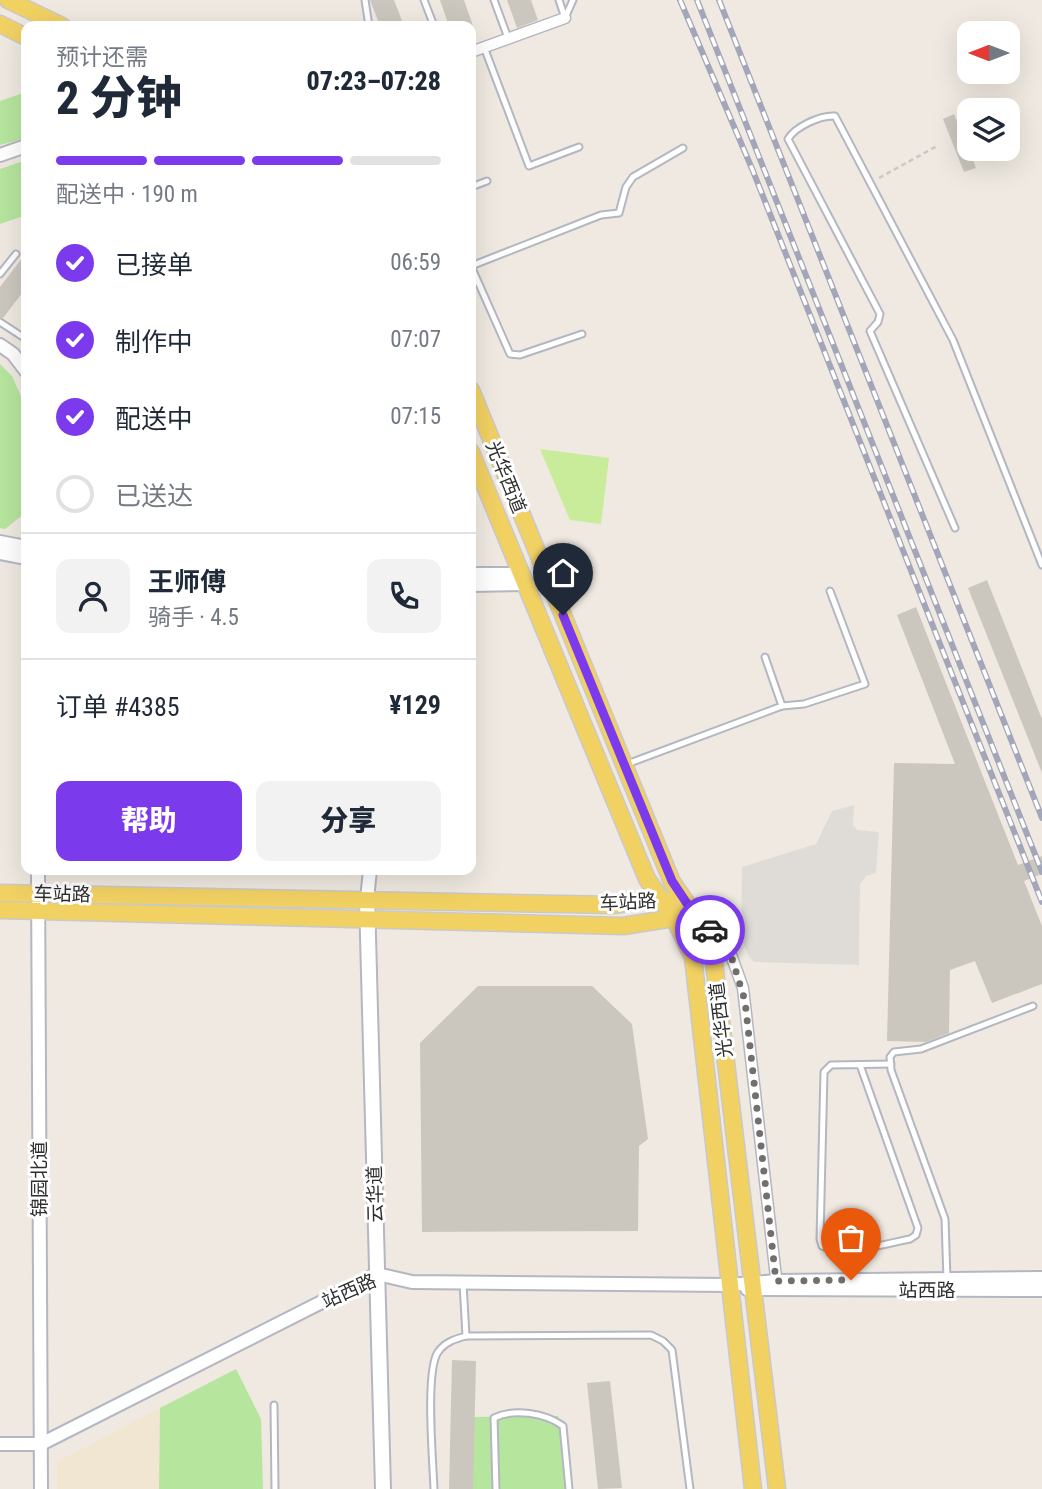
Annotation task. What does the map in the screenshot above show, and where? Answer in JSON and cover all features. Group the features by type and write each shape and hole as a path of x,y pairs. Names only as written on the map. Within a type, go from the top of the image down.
{"main road":[{"path":"8,0 52,21"},
{"path":"0,24 21,34"},
{"name":"光华西道","path":"476,402 672,881 688,905 713,954 777,1489"},
{"name":"光华西道","path":"476,464 647,878 674,918 693,957 753,1489"},
{"path":"514,557 532,540"},
{"name":"车站路","path":"0,893 613,905 660,899 688,905"},
{"name":"云华道","path":"367,899 383,1489"},
{"name":"车站路","path":"0,910 623,926 674,918 688,905"}],"street":[{"path":"476,49 565,18"},
{"path":"0,155 21,148"},
{"path":"0,345 13,354 21,364"},
{"path":"0,542 21,546"},
{"path":"0,553 21,557"},
{"path":"476,574 524,579"},
{"path":"476,584 524,579"},
{"name":"锦园北道","path":"38,875 41,1489"},
{"name":"云华道","path":"365,875 367,899"},
{"name":"云华道","path":"367,899 369,875"},
{"path":"688,905 730,952 743,988 777,1286"},
{"name":"站西路","path":"0,1444 41,1444 377,1274 412,1282 752,1286 947,1284 1042,1278"},
{"name":"站西路","path":"947,1284 1042,1290"}],"lane":[{"path":"365,0 368,21"},
{"path":"424,0 432,21"},
{"path":"494,0 508,38"},
{"path":"559,0 565,18"},
{"path":"565,18 573,0"},
{"path":"484,47 529,166 579,147"},
{"path":"955,528 870,331 873,325 878,323 880,314 788,139 793,131 827,116 835,116 953,340 1042,565"},
{"path":"476,264 601,215 619,213 626,187 633,177 683,148"},
{"path":"476,185 487,181"},
{"path":"0,274 16,254"},
{"path":"476,277 510,354 520,355 582,334"},
{"path":"0,322 21,336"},
{"path":"624,765 782,706 804,705 865,684 830,591"},
{"path":"765,657 782,706"},
{"path":"947,1284 945,1219 890,1057 894,1052 921,1049 1033,1006"},
{"path":"860,1065 918,1228 916,1235 910,1239 854,1249 828,1250 822,1246 820,1239 824,1072 831,1065 891,1064"},
{"path":"463,1283 466,1336"},
{"path":"434,1489 431,1372 437,1353 450,1341 466,1336 651,1335 672,1350 690,1489"},
{"path":"274,1405 275,1489"},
{"path":"496,1489 494,1418 507,1411 552,1418 563,1426 569,1489"}],"path":[{"path":"871,182 937,146"}],"shaded area":[{"path":"854,805 853,825 857,830 879,832 876,873 866,876 860,884 859,965 754,962 749,957 741,937 742,867 816,844 832,811"},
{"path":"160,1408 159,1489 57,1489 57,1462"}],"green space":[{"path":"21,94 21,139 0,145 0,101"},
{"path":"21,162 21,217 0,224 0,169"},
{"path":"0,364 12,376 21,397 21,516 5,529 0,528"},
{"path":"540,449 609,458 601,524 570,520"},
{"path":"236,1369 261,1419 263,1489 159,1489 160,1408"},
{"path":"558,1416 566,1489 473,1489 471,1417"}],"building":[{"path":"370,0 394,0 402,21 378,21"},
{"path":"440,0 464,0 471,21 447,21"},
{"path":"507,0 531,0 538,20 517,28"},
{"path":"954,114 957,121 957,154 943,119"},
{"path":"960,161 973,161 976,168 964,172"},
{"path":"21,260 21,295 3,318 0,317 0,287"},
{"path":"987,580 1042,719 1042,773 968,588"},
{"path":"916,607 1018,865 1042,856 1042,874 1024,881 1042,926 1042,984 992,1003 975,961 950,970 949,1033 926,1042 887,1041 894,763 955,764 897,615"},
{"path":"478,986 592,986 632,1024 648,1139 639,1146 638,1231 422,1232 420,1043"},
{"path":"452,1360 476,1361 473,1489 449,1489"},
{"path":"610,1381 622,1488 598,1489 587,1383"}],"railway":[{"path":"680,0 753,171 1042,902"},
{"path":"697,0 1042,872"},
{"path":"719,0 1042,818"}],"way so far":[{"path":"710,930 730,952 743,988 776,1281 851,1280"}],"route":[{"path":"563,615 672,881 710,930"}]}
